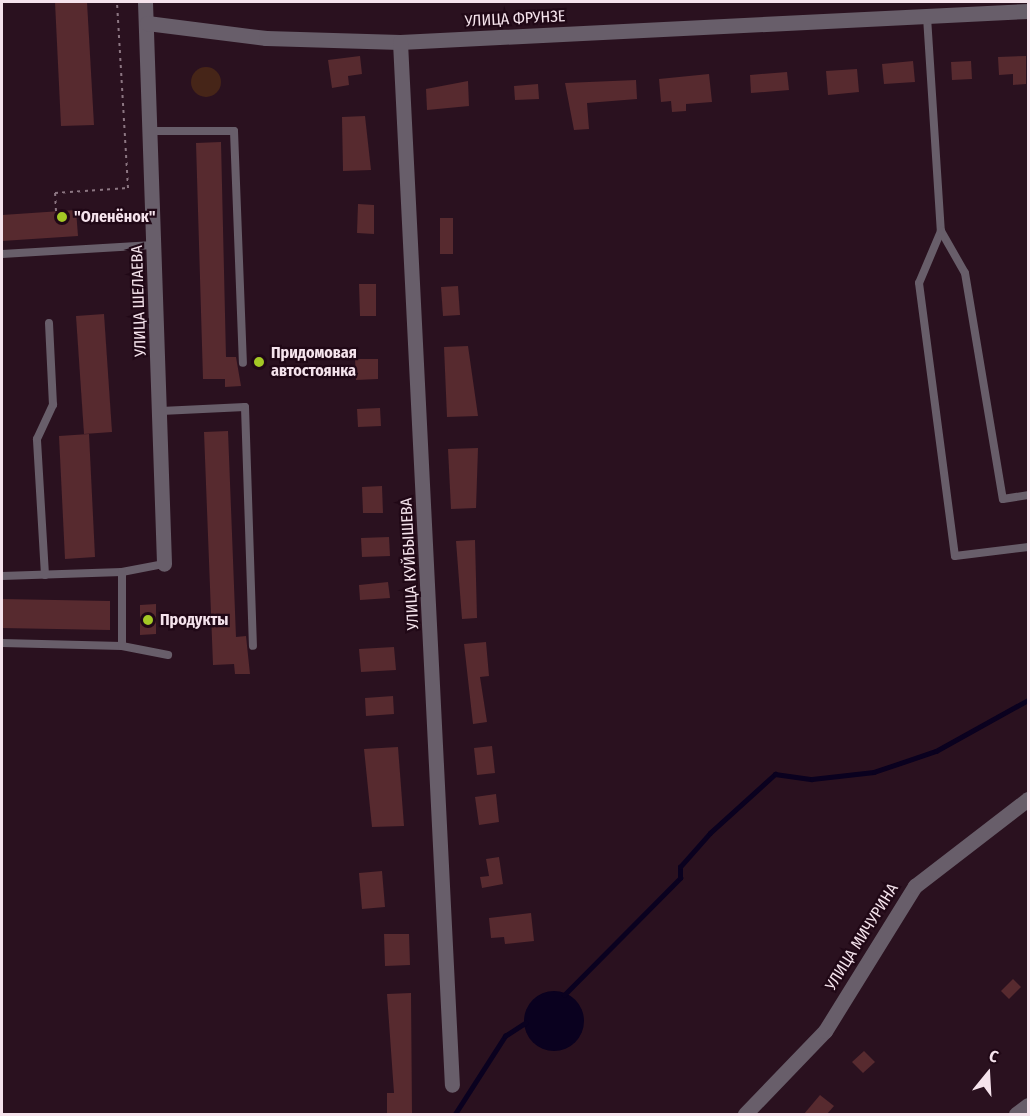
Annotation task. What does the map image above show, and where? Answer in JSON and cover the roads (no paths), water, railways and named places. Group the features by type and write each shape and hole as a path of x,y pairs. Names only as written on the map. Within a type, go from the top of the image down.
{"street":[{"name":"УЛИЦА ШЕЛАЕВА","path":"145,2 152,131 164,564"},
{"name":"УЛИЦА ФРУНЗЕ","path":"147,23 266,38 400,42 1029,11"},
{"name":"УЛИЦА КУЙБЫШЕВА","path":"400,42 452,1085"},
{"name":"УЛИЦА МИЧУРИНА","path":"745,1114 825,1031 915,886 1029,799"},
{"path":"1016,1114 1029,1105"}],"lane":[{"path":"927,17 941,231 920,283 955,556 1029,547"},
{"path":"152,131 234,131 243,363"},
{"path":"941,231 965,273 1003,499 1029,495"},
{"path":"2,254 154,245"},
{"path":"45,575 37,439 53,405 49,323"},
{"path":"161,411 245,407 253,646"},
{"path":"2,576 122,573 164,564"},
{"path":"122,573 122,646"},
{"path":"2,643 122,646 168,655"}],"waterway":[{"path":"564,995 680,878 680,867 710,833 775,774 812,779 874,772 936,751 1028,700"},
{"path":"455,1114 505,1036 525,1023"}],"place":[{"name":"\"Оленёнок\"","path":"62,217"},
{"name":"Придомовая автостоянка","path":"259,362"},
{"name":"Продукты","path":"148,620"}]}
